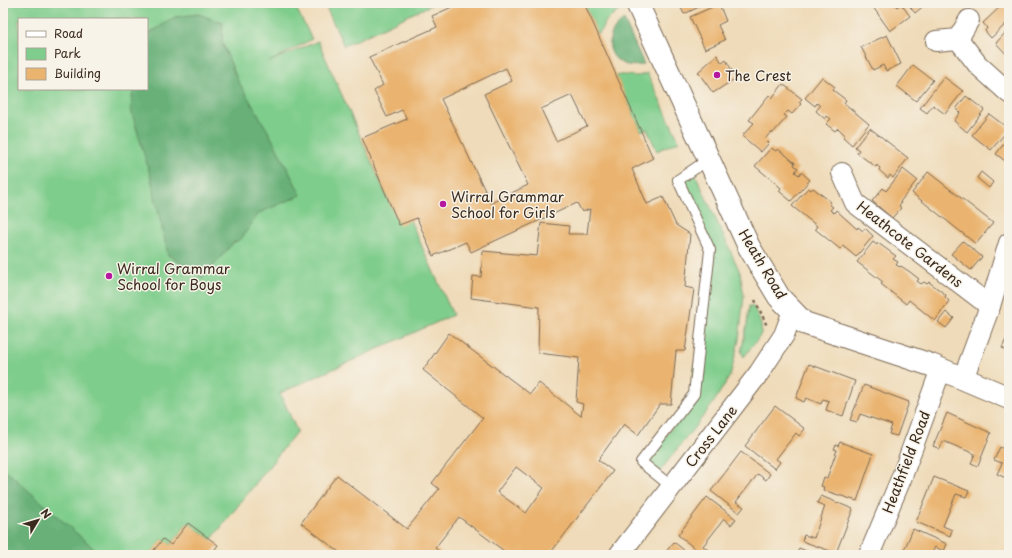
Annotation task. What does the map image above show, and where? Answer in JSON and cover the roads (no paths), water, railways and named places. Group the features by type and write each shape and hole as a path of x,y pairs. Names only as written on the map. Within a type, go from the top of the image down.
{"street":[{"name":"Heath Road","path":"637,3 749,247 778,297 804,323 826,328 941,369 1009,398"},
{"path":"958,39 969,20"},
{"path":"936,41 958,39"},
{"path":"958,39 978,65 1009,93"},
{"name":"Heathcote Gardens","path":"842,173 855,203 990,306"},
{"path":"963,379 990,306 1009,243"},
{"name":"Cross Lane","path":"619,555 759,373 784,335 793,311"},
{"name":"Heathfield Road","path":"869,555 901,479 941,369"}],"lane":[{"path":"672,487 641,462 694,394 710,250 678,180 709,159"}],"place":[{"name":"The Crest","path":"717,75"},
{"name":"Wirral Grammar School for Girls","path":"443,204"},
{"name":"Wirral Grammar School for Boys","path":"109,276"}]}
